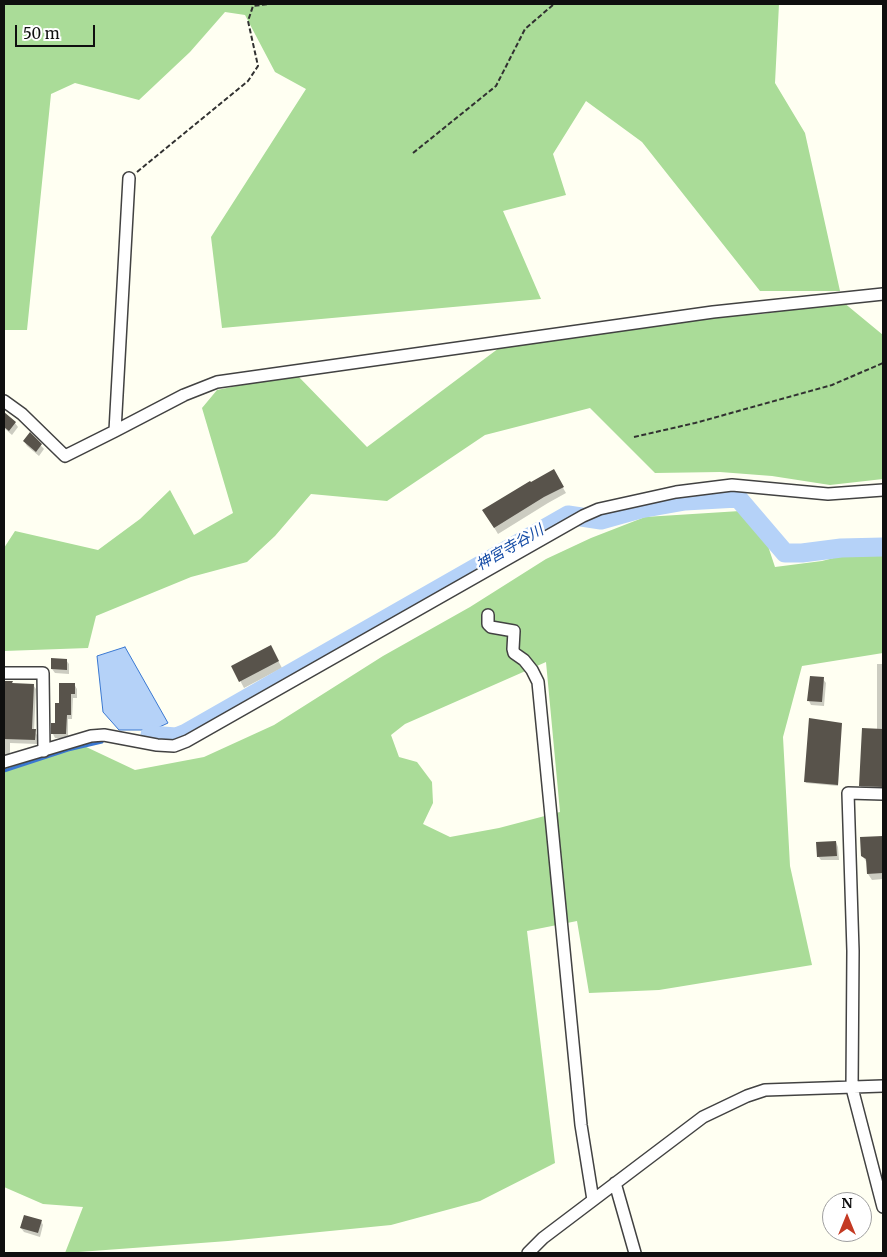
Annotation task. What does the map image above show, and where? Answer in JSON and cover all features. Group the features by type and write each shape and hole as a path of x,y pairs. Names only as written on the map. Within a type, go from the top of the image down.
{"street":[{"path":"116,432 129,178"},
{"path":"4,401 22,414 65,456 116,432 184,395 217,382 713,312 883,294"},
{"path":"4,762 91,736 104,735 157,746 174,746 187,741 580,517 599,509 676,492 732,486 828,494 883,490"},
{"path":"488,615 488,624 491,627 514,631 514,653 524,660 538,682 581,1125 593,1200"},
{"path":"4,673 43,672 44,751"},
{"path":"883,794 848,792 853,951 852,1088 883,1207"},
{"path":"528,1253 543,1238 703,1116 765,1090 883,1086"},
{"path":"615,1183 635,1253"}],"path":[{"path":"129,178 248,81 258,66 248,21 253,6 269,4"},
{"path":"413,153 496,86 525,29 554,4"},
{"path":"634,437 695,424 832,385 883,363"}],"green space":[{"path":"4,4 779,4 775,83 805,133 840,291 760,291 642,142 586,101 553,154 566,195 503,211 541,299 222,328 211,237 306,89 275,72 245,15 225,12 190,52 139,100 75,83 51,94 27,330 4,330"},
{"path":"843,302 883,335 883,479 830,485 772,476 720,472 655,473 590,408 485,435 387,501 311,494 275,536 247,562 191,577 96,616 88,648 4,651 4,548 15,531 98,550 140,519 170,490 194,535 233,513 202,408 217,390 296,374 367,447 499,348 630,321 762,314"},
{"path":"756,510 775,567 822,561 883,545 883,653 802,666 783,737 790,866 812,965 659,990 589,993 577,921 527,931 555,1163 480,1201 391,1225 228,1241 65,1253 83,1207 43,1204 4,1187 4,766 82,745 135,770 204,757 274,725 383,656 470,607 546,559 591,538 645,517","holes":["546,662 560,812 499,828 450,837 423,824 433,803 432,782 417,762 399,757 391,735 405,724"]}],"water":[{"path":"125,647 168,723 153,730 119,730 103,712 97,656"}],"building":[{"path":"4,412 16,422 9,431 4,427"},
{"path":"30,432 42,444 36,452 23,441"},
{"path":"554,469 564,487 494,528 482,510"},
{"path":"271,645 279,661 239,682 231,666"},
{"path":"51,658 67,659 67,670 51,669"},
{"path":"810,676 824,677 822,702 807,701"},
{"path":"4,681 34,684 32,729 36,729 35,740 4,739"},
{"path":"59,683 75,683 75,694 71,694 71,715 67,715 66,734 51,734 51,723 55,723 55,703 59,703"},
{"path":"809,718 842,723 838,785 804,782"},
{"path":"862,728 883,729 883,787 859,786"},
{"path":"883,836 883,873 867,874 866,859 861,856 860,837"},
{"path":"836,841 837,856 817,857 816,842"},
{"path":"24,1215 42,1220 38,1233 20,1228"}],"waterway":[{"name":"神宮寺谷川","path":"150,735 176,737 186,733 568,515 601,520 640,509 685,501 738,498 785,553 802,553 841,548 883,547"},
{"name":"神宮寺谷川","path":"4,771 68,750 102,742"}]}
